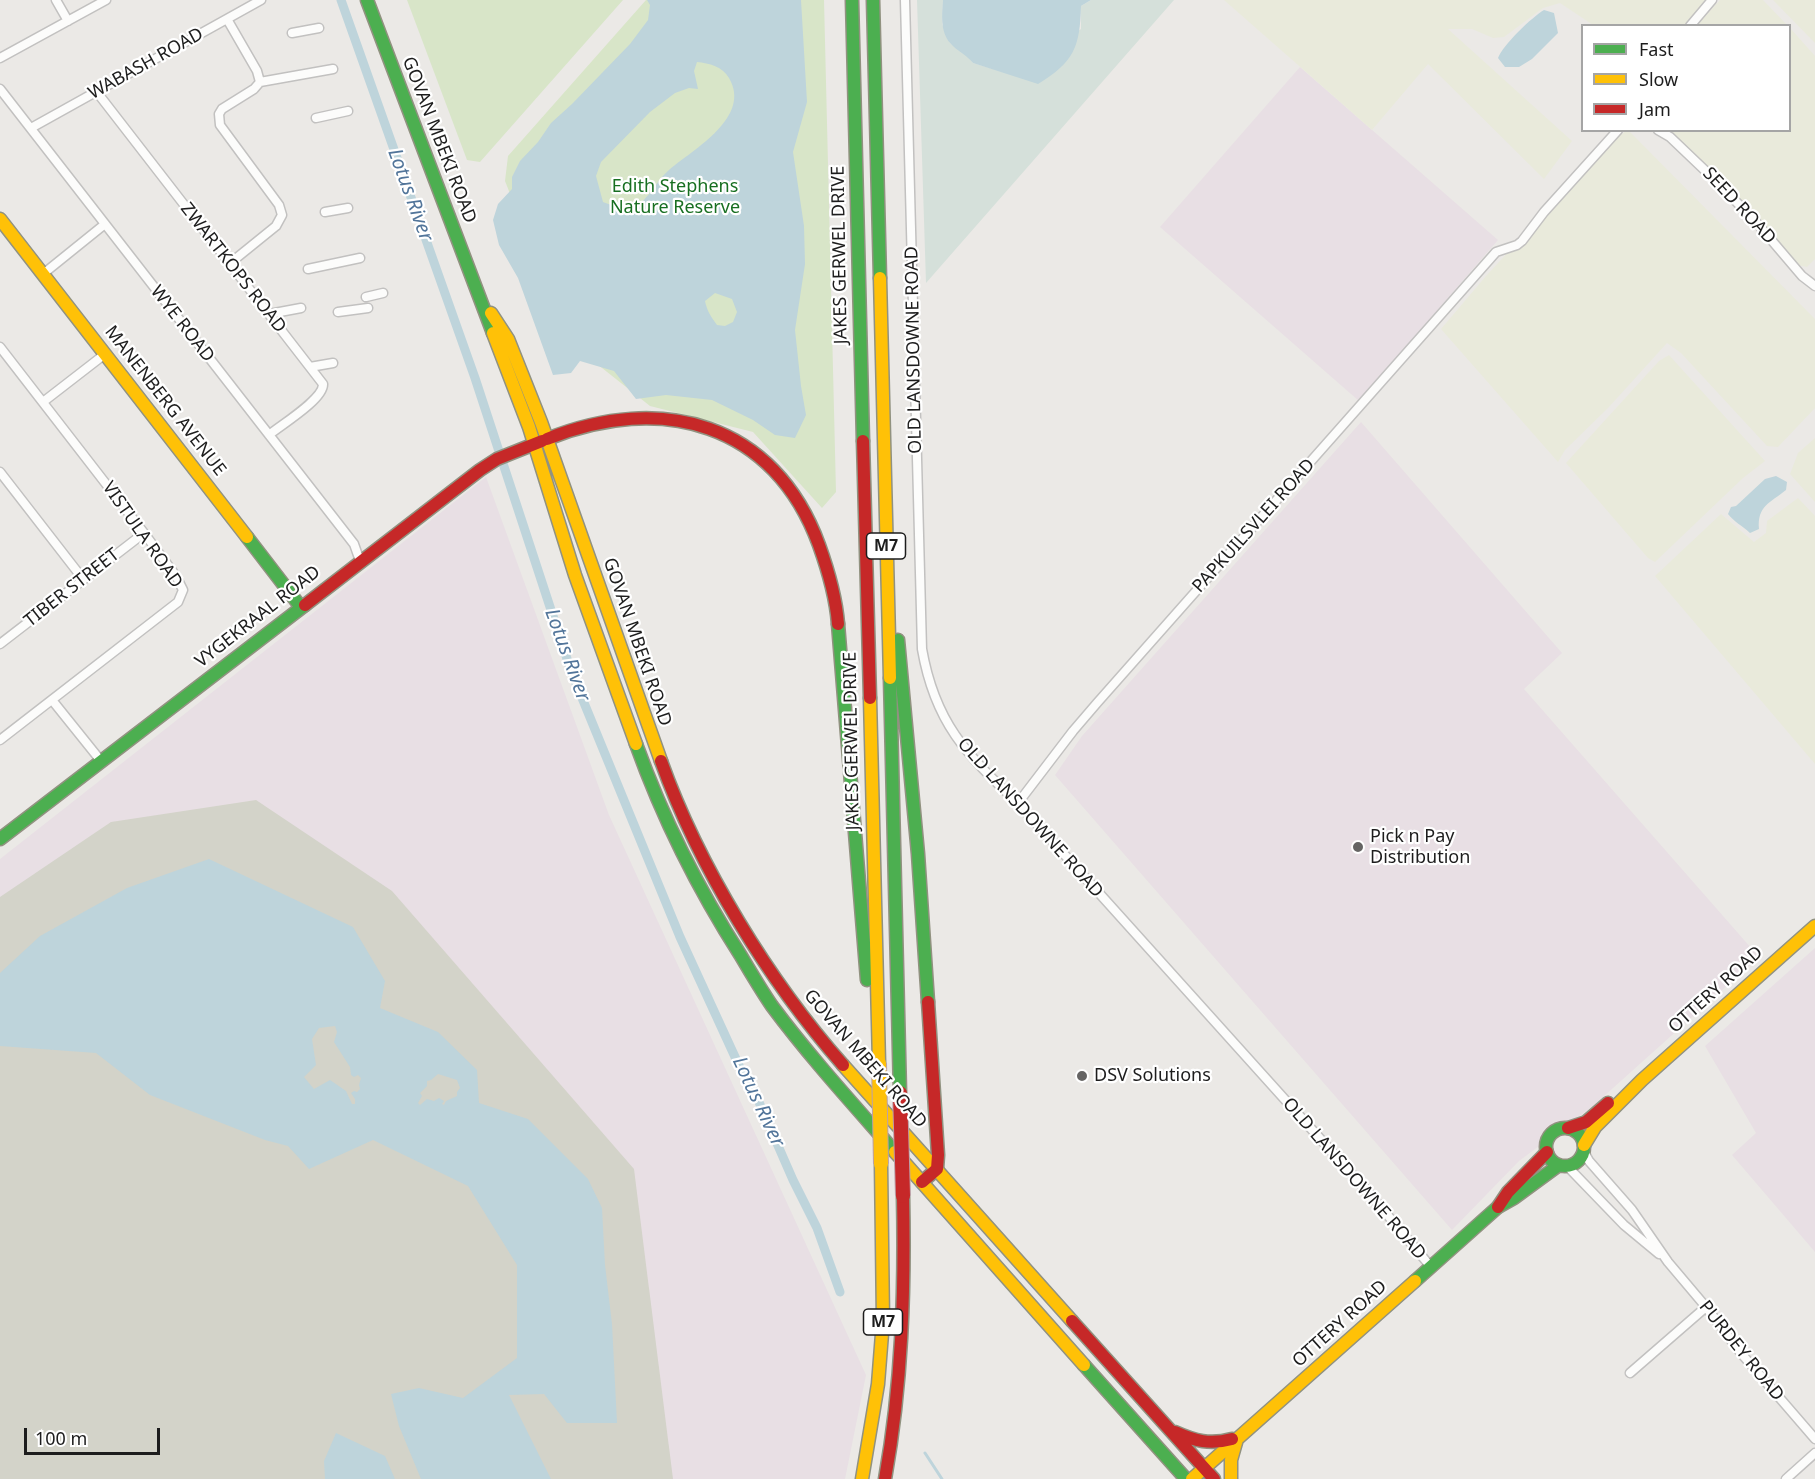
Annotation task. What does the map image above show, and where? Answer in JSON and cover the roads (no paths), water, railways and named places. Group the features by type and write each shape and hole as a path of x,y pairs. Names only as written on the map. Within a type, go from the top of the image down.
{"main road":[{"name":"GOVAN MBEKI ROAD","path":"367,0 477,292 508,339 541,441 667,778 713,876 762,959 817,1035 1214,1479"},
{"name":"JAKES GERWEL DRIVE","path":"852,0 883,1321 878,1384 862,1479"},
{"name":"M7","path":"873,0 903,1196 903,1328 898,1389 885,1479"},
{"name":"MANENBERG AVENUE","path":"0,219 300,606"},
{"name":"VYGEKRAAL ROAD","path":"0,839 300,606 480,470 502,457 593,423 632,418 680,420 723,433 759,455 791,488 803,506 813,525 829,568 837,615 868,991 878,1057"},
{"name":"GOVAN MBEKI ROAD","path":"541,441 575,575 652,789 693,877 747,968 795,1036 835,1086 1186,1479"},
{"path":"885,511 919,865 938,1155 937,1169 922,1182"},
{"name":"OTTERY ROAD","path":"1584,1148 1595,1126 1642,1080 1815,926"},
{"name":"OTTERY ROAD","path":"1568,1128 1586,1122 1626,1088 1642,1080"},
{"path":"1568,1128 1579,1134 1584,1148 1580,1159 1563,1165 1554,1162 1547,1152 1547,1146 1552,1134 1557,1130 1568,1128"},
{"name":"OTTERY ROAD","path":"1498,1207 1505,1195 1535,1167 1547,1152"},
{"name":"OTTERY ROAD","path":"1192,1479 1498,1207 1511,1201 1539,1176 1563,1165"},
{"path":"1171,1431 1208,1444 1239,1437"},
{"path":"1231,1479 1231,1460 1239,1437"}],"street":[{"path":"56,0 68,21"},
{"path":"0,58 106,0"},
{"name":"WABASH ROAD","path":"31,128 261,0"},
{"name":"OLD LANSDOWNE ROAD","path":"905,0 922,649 930,683 940,710 948,727 967,754 1018,803 1369,1193 1431,1267"},
{"path":"1692,24 1712,0"},
{"path":"227,19 257,71 260,82"},
{"path":"292,33 319,28"},
{"path":"229,264 276,226 282,215 279,205 223,131 219,114 227,105 254,89 260,82 333,69"},
{"name":"WYE ROAD","path":"0,89 354,544 360,561"},
{"name":"ZWARTKOPS ROAD","path":"96,91 323,384 319,395 269,435"},
{"path":"316,118 348,111"},
{"name":"PAPKUILSVLEI ROAD","path":"1018,803 1096,703 1496,252 1522,241 1544,212 1616,132"},
{"name":"SEED ROAD","path":"1661,132 1709,173 1756,222 1802,276 1815,286"},
{"path":"325,212 348,208"},
{"path":"43,274 105,224"},
{"path":"308,268 360,258"},
{"path":"366,297 383,293"},
{"path":"269,314 302,308"},
{"path":"338,312 368,308"},
{"name":"VISTULA ROAD","path":"0,347 182,585 182,596 178,602 0,740"},
{"path":"43,402 105,354"},
{"path":"310,367 333,363"},
{"path":"0,472 83,579"},
{"name":"TIBER STREET","path":"0,644 144,533"},
{"path":"52,700 102,760"},
{"name":"PURDEY ROAD","path":"1584,1148 1594,1167 1632,1210 1668,1262 1740,1352 1815,1439"},
{"name":"PURDEY ROAD","path":"1563,1165 1624,1226 1668,1262"},
{"path":"1630,1373 1706,1307"},
{"path":"1786,1479 1815,1453"}],"water":[{"name":"Edith Stephens Nature Reserve","path":"647,0 801,0 807,102 793,152 804,226 805,264 795,330 806,415 795,438 775,435 753,420 712,400 666,395 636,399 614,371 580,361 571,373 553,375 518,278 499,245 493,220 498,204 512,189 512,177 520,161 538,142 551,123 630,44 648,20 650,5","holes":["697,62 715,66 729,78 734,92 733,106 727,119 705,142 664,174 640,204 627,209 603,202 596,176 601,162 650,112 675,93 689,88 698,89 694,71","715,293 732,299 737,312 733,322 725,326 717,325 706,305 705,301"]},
{"path":"943,0 1091,0 1081,6 1079,32 1073,52 1060,68 1038,84 973,63 953,46 943,28"},
{"path":"1544,10 1554,13 1558,33 1532,59 1519,67 1505,67 1498,58 1501,52 1518,32"},
{"path":"1776,476 1787,482 1786,490 1762,510 1759,529 1750,533 1728,514 1731,507 1736,506 1765,479"},
{"path":"209,859 353,927 385,981 380,1008 438,1032 477,1070 479,1103 528,1119 588,1179 602,1208 605,1265 612,1324 617,1423 567,1423 544,1394 509,1395 551,1479 421,1479 399,1426 391,1394 419,1388 463,1398 517,1358 517,1265 468,1186 373,1140 309,1169 288,1146 265,1140 150,1095 96,1053 0,1046 0,973 40,936 127,888","holes":["335,1026 337,1032 334,1042 350,1067 351,1075 354,1077 358,1075 361,1078 360,1089 351,1093 355,1104 352,1104 346,1091 330,1080 314,1089 304,1077 316,1065 312,1039 319,1028","438,1074 457,1080 460,1088 457,1096 446,1101 444,1105 442,1104 444,1101 439,1098 434,1101 427,1099 420,1105 418,1103 422,1096 420,1093 427,1086 427,1081"]},
{"path":"336,1433 385,1456 395,1479 325,1479 324,1461"}],"waterway":[{"name":"Lotus River","path":"341,0 475,378 571,671 680,937 817,1228 840,1292"},
{"path":"925,1453 942,1479"}],"place":[{"name":"Pick n Pay Distribution","path":"1358,847"},
{"name":"DSV Solutions","path":"1082,1076"}]}
